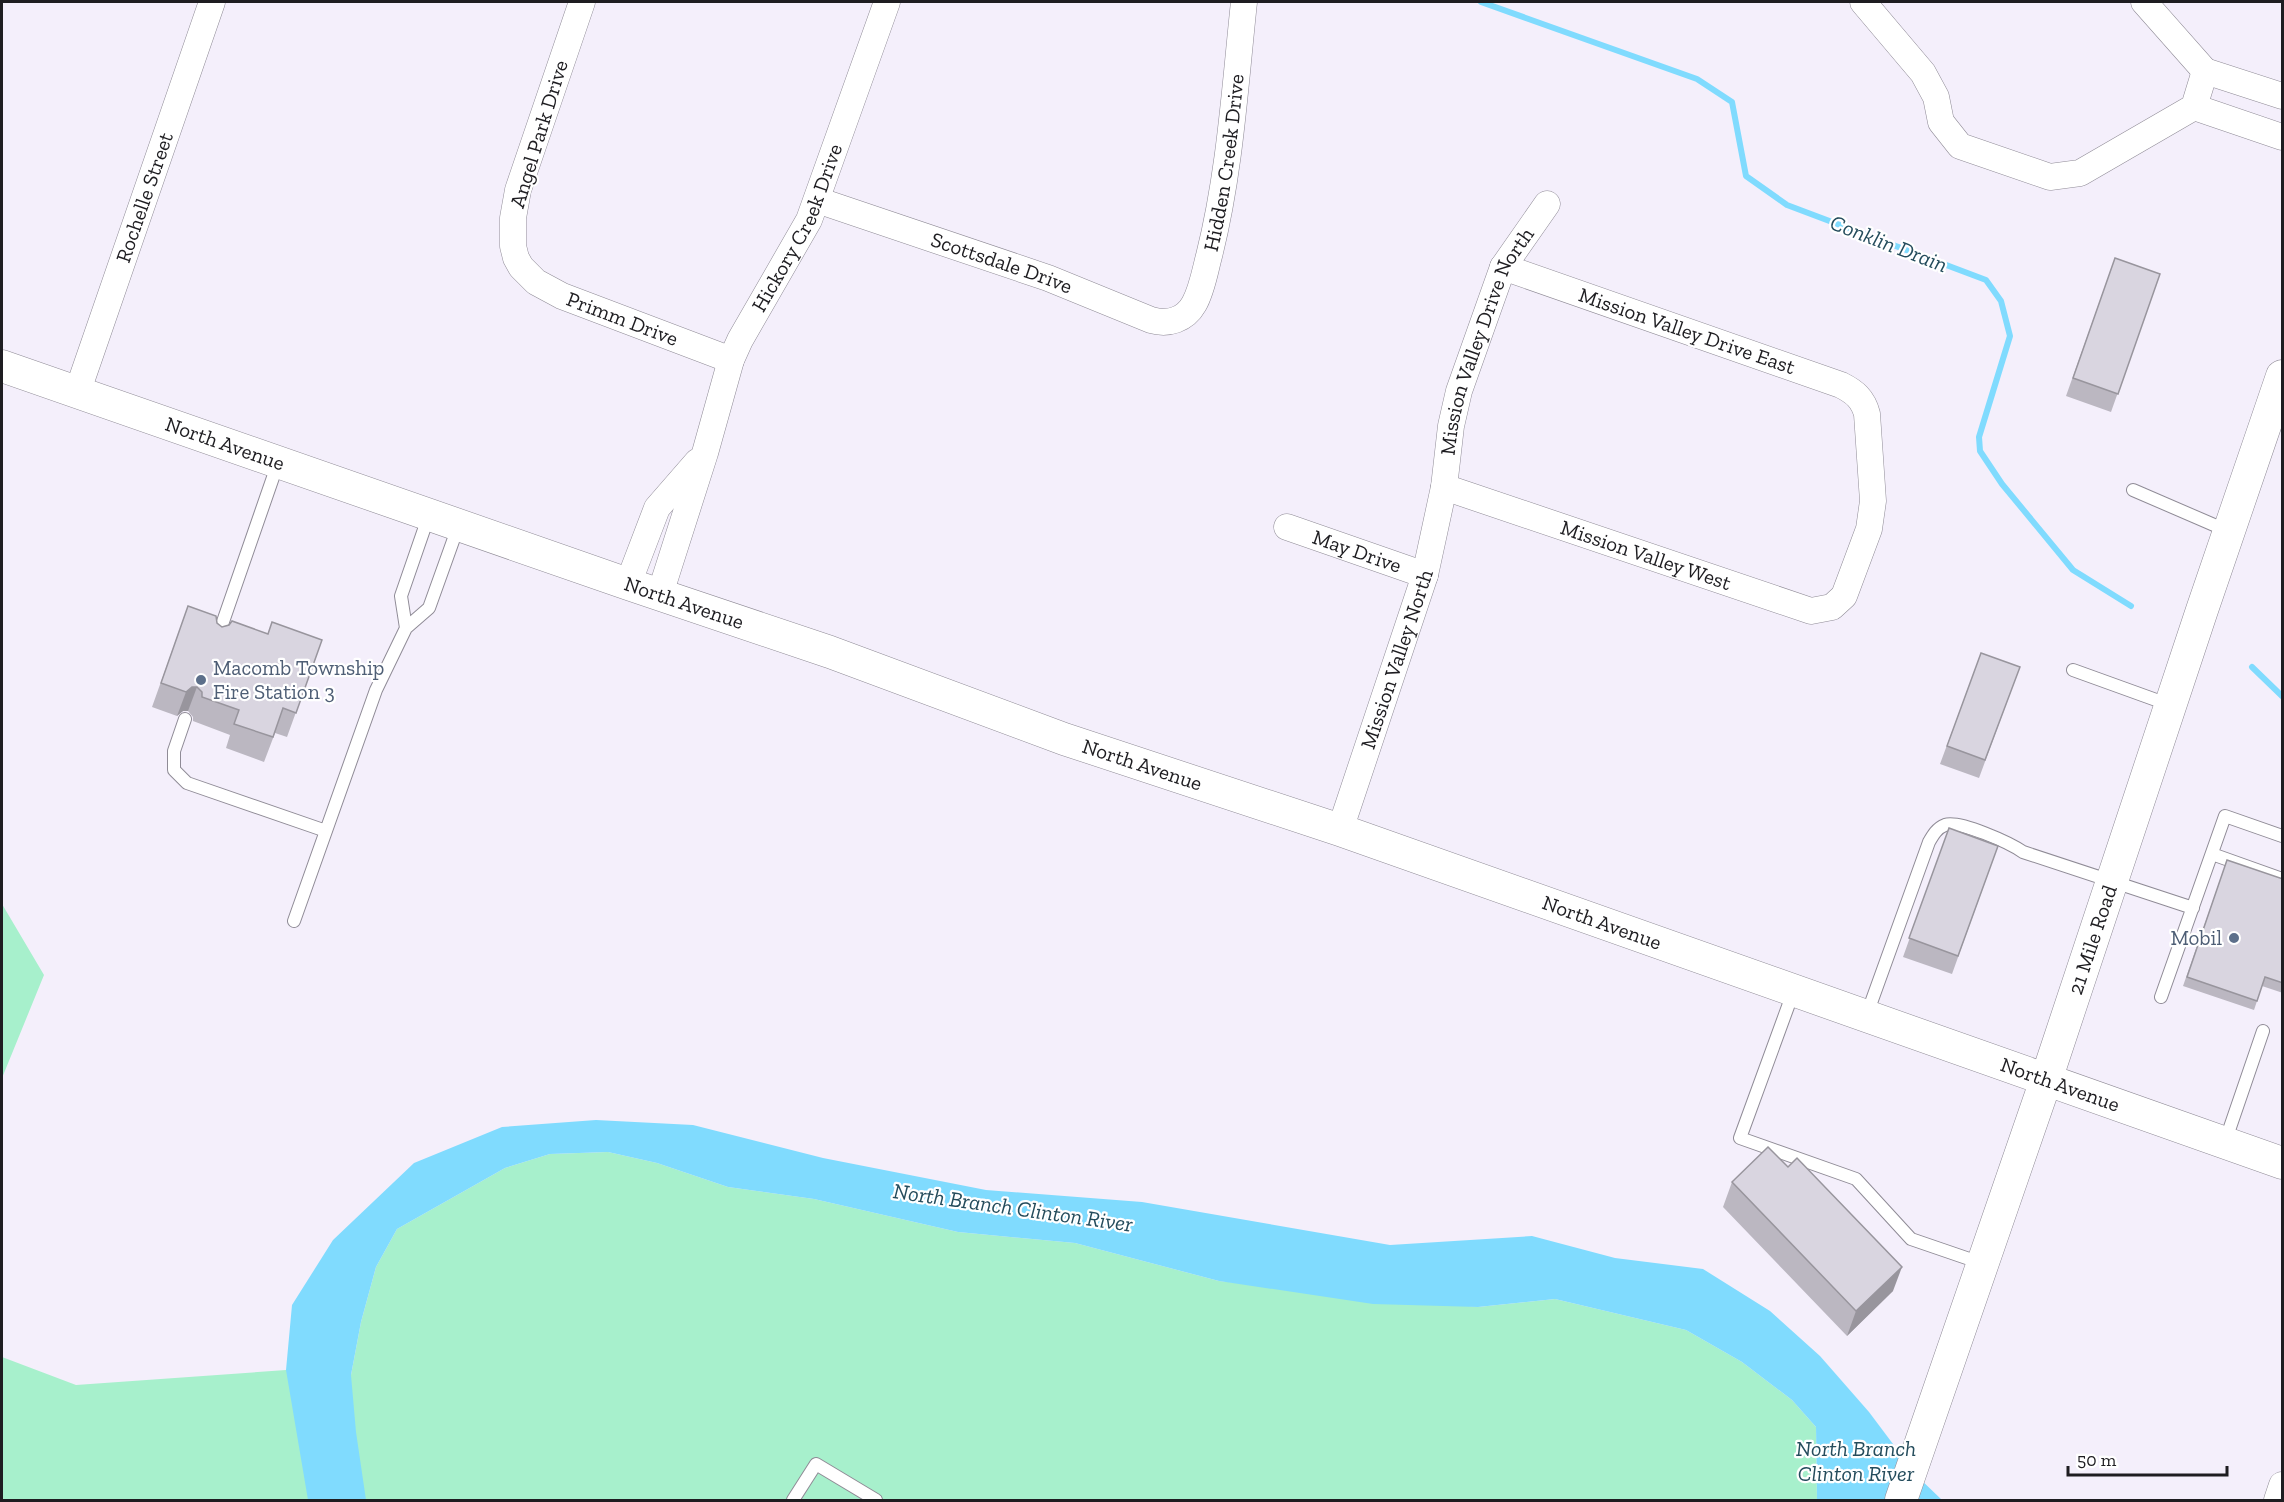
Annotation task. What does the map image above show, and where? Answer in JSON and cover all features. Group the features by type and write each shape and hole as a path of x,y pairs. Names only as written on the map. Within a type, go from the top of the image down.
{"street":[{"name":"Rochelle Street","path":"77,393 212,2"},
{"name":"Angel Park Drive","path":"521,267 513,246 515,204 582,2"},
{"name":"Hickory Creek Drive","path":"660,594 705,453 731,360 747,328 799,240 818,200 888,2"},
{"name":"Hidden Creek Drive","path":"1183,317 1198,296 1219,216 1244,2"},
{"path":"1863,2 1923,73 1936,97 1941,122 1960,146 2050,177 2080,173 2194,107 2205,71"},
{"path":"2144,2 2205,71 2283,96"},
{"path":"2194,107 2283,137"},
{"name":"Scottsdale Drive","path":"818,200 1048,278 1151,320 1169,322 1183,317"},
{"name":"Mission Valley Drive North","path":"1444,487 1454,410 1503,267 1547,204"},
{"name":"Primm Drive","path":"521,267 536,282 562,296 731,360"},
{"name":"Mission Valley Drive East","path":"1503,267 1841,385 1854,392 1865,406 1873,509 1869,529 1844,596"},
{"name":"North Avenue","path":"2,366 830,652 1064,739 1340,830 2283,1163"},
{"name":"21 Mile Road","path":"1901,1500 2046,1080 2228,531 2283,376"},
{"name":"Hickory Creek Drive","path":"628,584 657,508 705,453"},
{"name":"Mission Valley North","path":"1340,830 1425,575 1444,487"},
{"name":"Mission Valley West","path":"1444,487 1803,609 1818,611 1832,607 1844,596"},
{"name":"May Drive","path":"1287,526 1425,575"},
{"path":"2277,1500 2283,1485"}],"lane":[{"path":"215,643 278,462"},
{"path":"2133,490 2228,531"},
{"path":"406,628 401,596 429,515"},
{"path":"294,921 376,690 406,628 429,608 459,525"},
{"path":"2073,670 2170,705"},
{"path":"185,719 174,751 174,770 187,783 326,831"},
{"path":"2161,997 2225,816 2283,836"},
{"path":"1866,1016 1929,842 1935,831 1945,825 1958,825 2012,844 2024,852 2193,908"},
{"path":"2212,854 2283,879"},
{"path":"1794,989 1740,1138 1856,1179 1911,1239 1983,1263"},
{"path":"2225,1143 2263,1031"},
{"path":"793,1500 816,1464 876,1500"}],"green space":[{"path":"2,904 44,975 2,1078"},
{"path":"608,1152 657,1163 728,1187 814,1199 958,1232 1075,1243 1219,1281 1478,1307 1555,1299 1686,1330 1742,1362 1792,1400 1816,1427 1817,1500 2,1500 2,1357 76,1385 286,1370 351,1375 361,1322 376,1267 397,1229 505,1168 550,1154"}],"water":[{"name":"North Branch Clinton River","path":"596,1120 693,1125 823,1158 986,1190 1142,1202 1390,1245 1532,1236 1615,1258 1703,1269 1770,1311 1820,1356 1869,1412 1917,1476 1942,1500 1817,1500 1816,1427 1792,1400 1742,1362 1686,1330 1555,1299 1478,1307 1373,1304 1219,1281 1075,1243 958,1232 814,1199 728,1187 657,1163 608,1152 550,1154 505,1168 397,1229 376,1267 361,1322 351,1375 356,1432 366,1500 308,1500 286,1370 292,1305 333,1240 414,1163 502,1127"}],"building":[{"path":"2115,258 2160,274 2118,394 2073,378"},
{"path":"188,606 216,616 217,623 222,627 229,625 232,621 268,634 272,622 322,640 296,713 283,708 273,737 234,724 239,710 202,697 202,692 197,687 192,687 186,692 161,683"},
{"path":"1981,653 2020,667 1985,760 1947,746"},
{"path":"1949,828 1998,846 1958,956 1909,938"},
{"path":"2227,860 2283,879 2283,983 2265,977 2257,1001 2187,977"},
{"path":"1768,1147 1788,1167 1797,1158 1902,1267 1856,1311 1732,1182"}],"waterway":[{"name":"Conklin Drain","path":"1481,2 1697,79 1732,102 1746,176 1787,205 1986,280 2001,301 2010,336 1979,437 1980,451 2002,484 2073,570 2131,606"},
{"name":"Conklin Drain","path":"2252,667 2282,696"}],"place":[{"name":"Macomb Township Fire Station 3","path":"201,680"},
{"name":"Mobil","path":"2234,938"}]}
